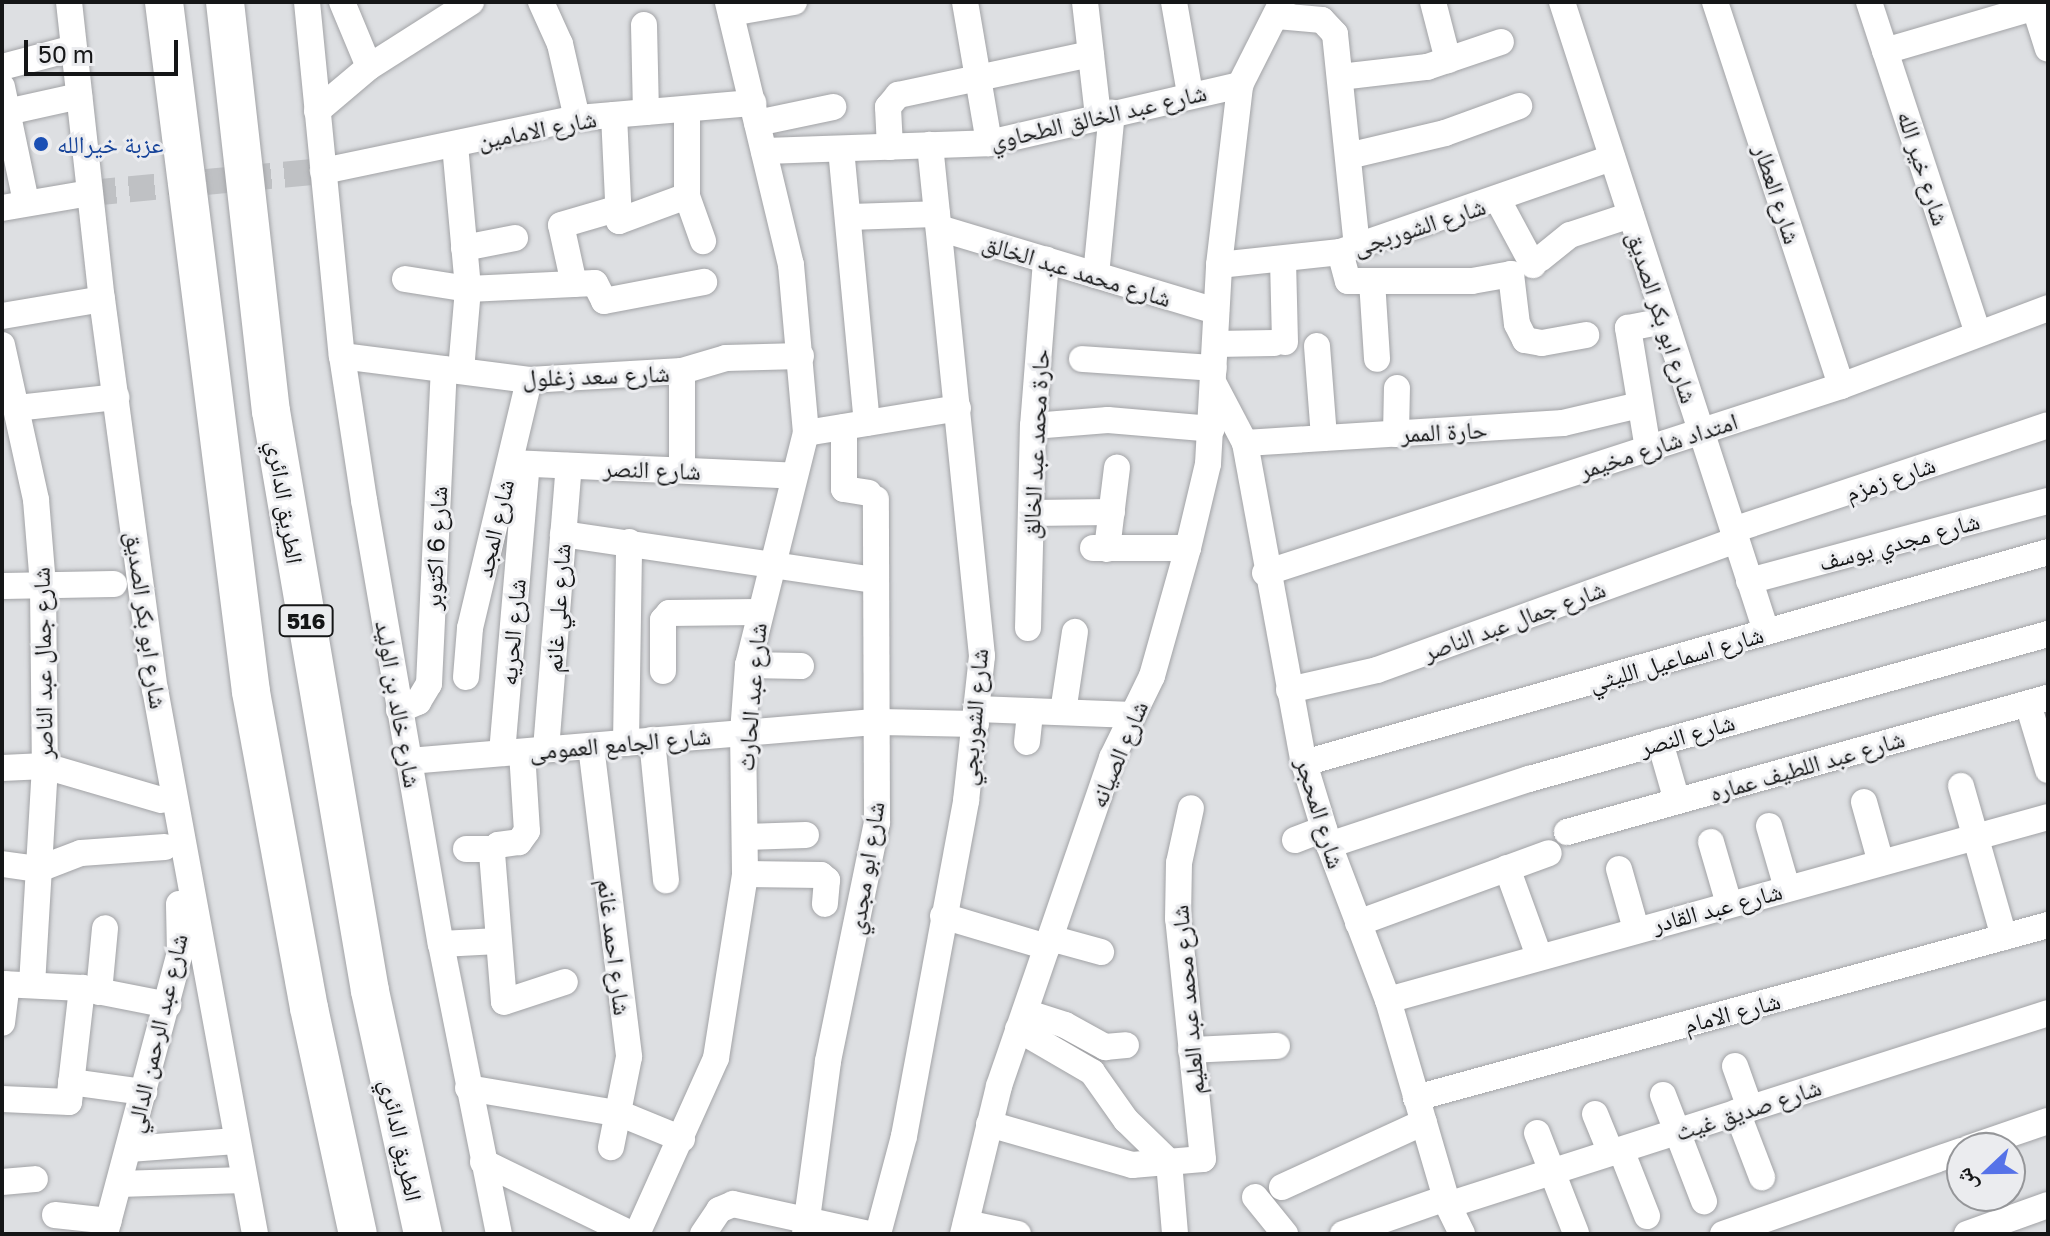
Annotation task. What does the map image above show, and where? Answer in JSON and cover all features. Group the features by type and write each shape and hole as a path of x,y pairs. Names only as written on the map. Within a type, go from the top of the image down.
{"highway":[{"name":"516","path":"164,2 251,692 309,1008 358,1234"},
{"name":"الطريق الدائري","path":"225,2 276,441 370,991 423,1234"}],"street":[{"name":"شارع ابو بكر الصديق","path":"69,2 102,299 155,689 255,1234"},
{"name":"شارع خالد بن الوليد","path":"307,2 317,111 330,170 346,356 399,710 468,1088 499,1234"},
{"path":"342,2 369,67"},
{"path":"541,2 560,44 577,118"},
{"path":"730,8 794,2"},
{"path":"965,2 989,143"},
{"path":"1085,2 1091,54 1105,115 1096,275"},
{"path":"1174,2 1190,94"},
{"path":"1433,2 1448,60"},
{"name":"شارع ابو بكر الصديق","path":"1562,2 1766,631"},
{"name":"شارع العطار","path":"1715,2 1841,386"},
{"name":"شارع خير الله","path":"1869,2 1978,334"},
{"path":"1885,51 2034,4 2048,49"},
{"path":"317,111 369,67 459,5"},
{"name":"شارع عبد الحارث","path":"642,1232 716,1058 745,874 743,733 748,665 757,612 806,433 791,265 730,8"},
{"path":"1240,85 1279,9 1330,26 1340,77 1348,156 1345,278 1472,281 1528,266 1570,235 1631,215"},
{"path":"644,25 646,112"},
{"path":"1340,77 1448,60 1501,42"},
{"path":"2,67 74,48"},
{"path":"890,147 888,107 898,95 1091,54"},
{"name":"شارع عبد الخالق الطحاوي","path":"764,151 989,143 1190,94 1240,85"},
{"name":"شارع الصيانه","path":"964,1228 989,1124 1022,1020 1112,758 1152,676 1188,548 1212,429 1219,265 1240,85"},
{"path":"79,96 5,100 14,205 90,193"},
{"path":"1348,156 1445,133 1519,106"},
{"name":"شارع الامامين","path":"330,170 577,118 687,109 755,113 833,107"},
{"path":"687,109 687,196 703,241"},
{"path":"614,115 616,209 623,222 687,196"},
{"name":"شارع 6 اكتوبر","path":"399,710 418,702 429,684 452,370 468,289 455,145"},
{"name":"شارع الشوربجي","path":"878,1234 904,1136 976,716 982,656 930,145"},
{"path":"841,149 848,217 855,425"},
{"name":"شارع الشوربجى","path":"1219,265 1283,260 1348,249 1498,200 1612,158"},
{"path":"1498,200 1528,266 1505,326 1533,343 1586,335"},
{"path":"574,284 563,222 616,209"},
{"name":"شارع محمد عبد الخالق","path":"848,217 938,221 1046,260 1216,311"},
{"path":"464,248 515,238"},
{"name":"حارة محمد عبد الخالق","path":"1028,628 1033,426 1046,260"},
{"path":"1082,359 1214,365 1279,343 1283,260"},
{"path":"405,279 468,289 597,284 604,301 704,282"},
{"path":"1372,281 1377,359"},
{"path":"2,316 102,299"},
{"name":"امتداد شارع مخيمر","path":"1265,573 1841,386 2048,308"},
{"path":"1648,449 1628,328 1665,321"},
{"path":"1317,346 1324,438"},
{"name":"شارع جمال عبد الناصر","path":"2,1023 14,984 39,869 45,766 43,586 36,500 13,444 17,408 3,355"},
{"name":"شارع سعد زغلول","path":"346,356 529,380 682,371 726,358 801,356"},
{"name":"شارع المحجر","path":"1214,365 1245,443 1265,573 1304,763 1326,837 1388,1000 1447,1202 1462,1234"},
{"path":"682,371 682,470"},
{"name":"شارع المجد","path":"466,677 481,581 518,463 529,380"},
{"path":"1396,434 1397,388"},
{"path":"17,408 116,397"},
{"name":"حارة الممر","path":"1245,443 1563,423 1640,405"},
{"path":"806,433 958,408"},
{"path":"1033,426 1108,420 1212,429"},
{"name":"شارع ابو مجدي","path":"807,1227 828,1061 877,823 873,496 844,489 855,425"},
{"name":"شارع زمزم","path":"1734,535 2048,425"},
{"name":"شارع النصر","path":"518,463 794,476"},
{"name":"شارع الحريه","path":"518,463 516,593 523,751"},
{"name":"شارع علي غانم","path":"523,751 563,534 569,466"},
{"path":"1117,468 1112,512 1100,549 1188,548"},
{"name":"شارع مجدي يوسف","path":"1749,581 2048,501"},
{"path":"1031,513 1112,512"},
{"path":"563,534 876,580"},
{"name":"شارع جمال عبد الناصر","path":"1289,690 1377,670 1734,535"},
{"path":"629,542 639,742 666,880"},
{"name":"شارع اسماعيل الليثي","path":"1304,763 2048,552"},
{"path":"481,581 516,593"},
{"path":"2,586 114,584"},
{"path":"663,671 663,620 669,613 757,612"},
{"path":"1063,712 1075,632"},
{"name":"شارع النصر","path":"1295,840 1326,837 2048,634"},
{"path":"748,665 801,666"},
{"name":"شارع عبد الرحمن الدالي","path":"107,1227 168,1005 182,933 165,847 148,713 155,689"},
{"path":"2038,701 2048,770"},
{"name":"شارع عبد اللطيف عماره","path":"1567,832 2038,701"},
{"path":"1027,742 1030,711"},
{"name":"شارع الجامع العمومى","path":"409,761 1030,711 1133,715"},
{"path":"1660,742 1677,801"},
{"name":"شارع احمد غانم","path":"591,746 629,1057 621,1114 611,1147"},
{"path":"466,849 494,849 519,842 527,831 523,751"},
{"path":"2,768 45,766 161,800"},
{"path":"1961,786 2004,937"},
{"path":"1864,802 1881,863"},
{"name":"شارع محمد عبد العليم","path":"1169,1162 1203,1159 1177,891 1191,808"},
{"name":"شارع عبد القادر","path":"1388,1000 2048,817"},
{"path":"1769,826 1787,888"},
{"path":"745,837 806,835"},
{"path":"1711,842 1729,904"},
{"path":"2,864 39,869 81,853 165,847"},
{"path":"494,849 504,1002 565,982"},
{"path":"1358,923 1549,853"},
{"path":"1507,868 1539,956"},
{"path":"1619,869 1636,929"},
{"path":"745,874 821,875 827,880 825,904"},
{"path":"943,916 1101,952"},
{"name":"شارع الامام","path":"1282,1187 1420,1110 2048,925"},
{"path":"2,1099 66,1104 105,928"},
{"path":"441,944 498,941"},
{"path":"14,984 90,990 168,1005"},
{"name":"شارع صديق غيث","path":"1343,1234 1552,1172 2048,1013"},
{"path":"1022,1020 1065,1025 1105,1047 1126,1045"},
{"path":"1022,1020 1092,1072 1126,1120 1169,1162 1175,1234"},
{"path":"1191,1050 1277,1046"},
{"path":"1735,1066 1762,1177"},
{"path":"71,1082 144,1092"},
{"path":"468,1088 621,1114 682,1139"},
{"path":"1663,1095 1704,1201"},
{"path":"1595,1114 1647,1216"},
{"path":"2016,1132 2048,1121"},
{"path":"989,1124 1132,1165 1169,1162"},
{"path":"1537,1133 1576,1233"},
{"path":"129,1149 236,1141"},
{"path":"1723,1234 1946,1157"},
{"path":"483,1162 642,1232"},
{"path":"2,1182 35,1179"},
{"path":"119,1184 244,1180"},
{"path":"1255,1197 1285,1234"},
{"path":"703,1234 719,1210 733,1204 807,1227 870,1234"},
{"path":"1967,1234 2048,1205"},
{"path":"55,1215 107,1227"},
{"path":"964,1228 1018,1234"}],"tunnel":[{"path":"90,193 323,171"}],"place":[{"name":"عزبة خيرالله","path":"41,144"}]}
